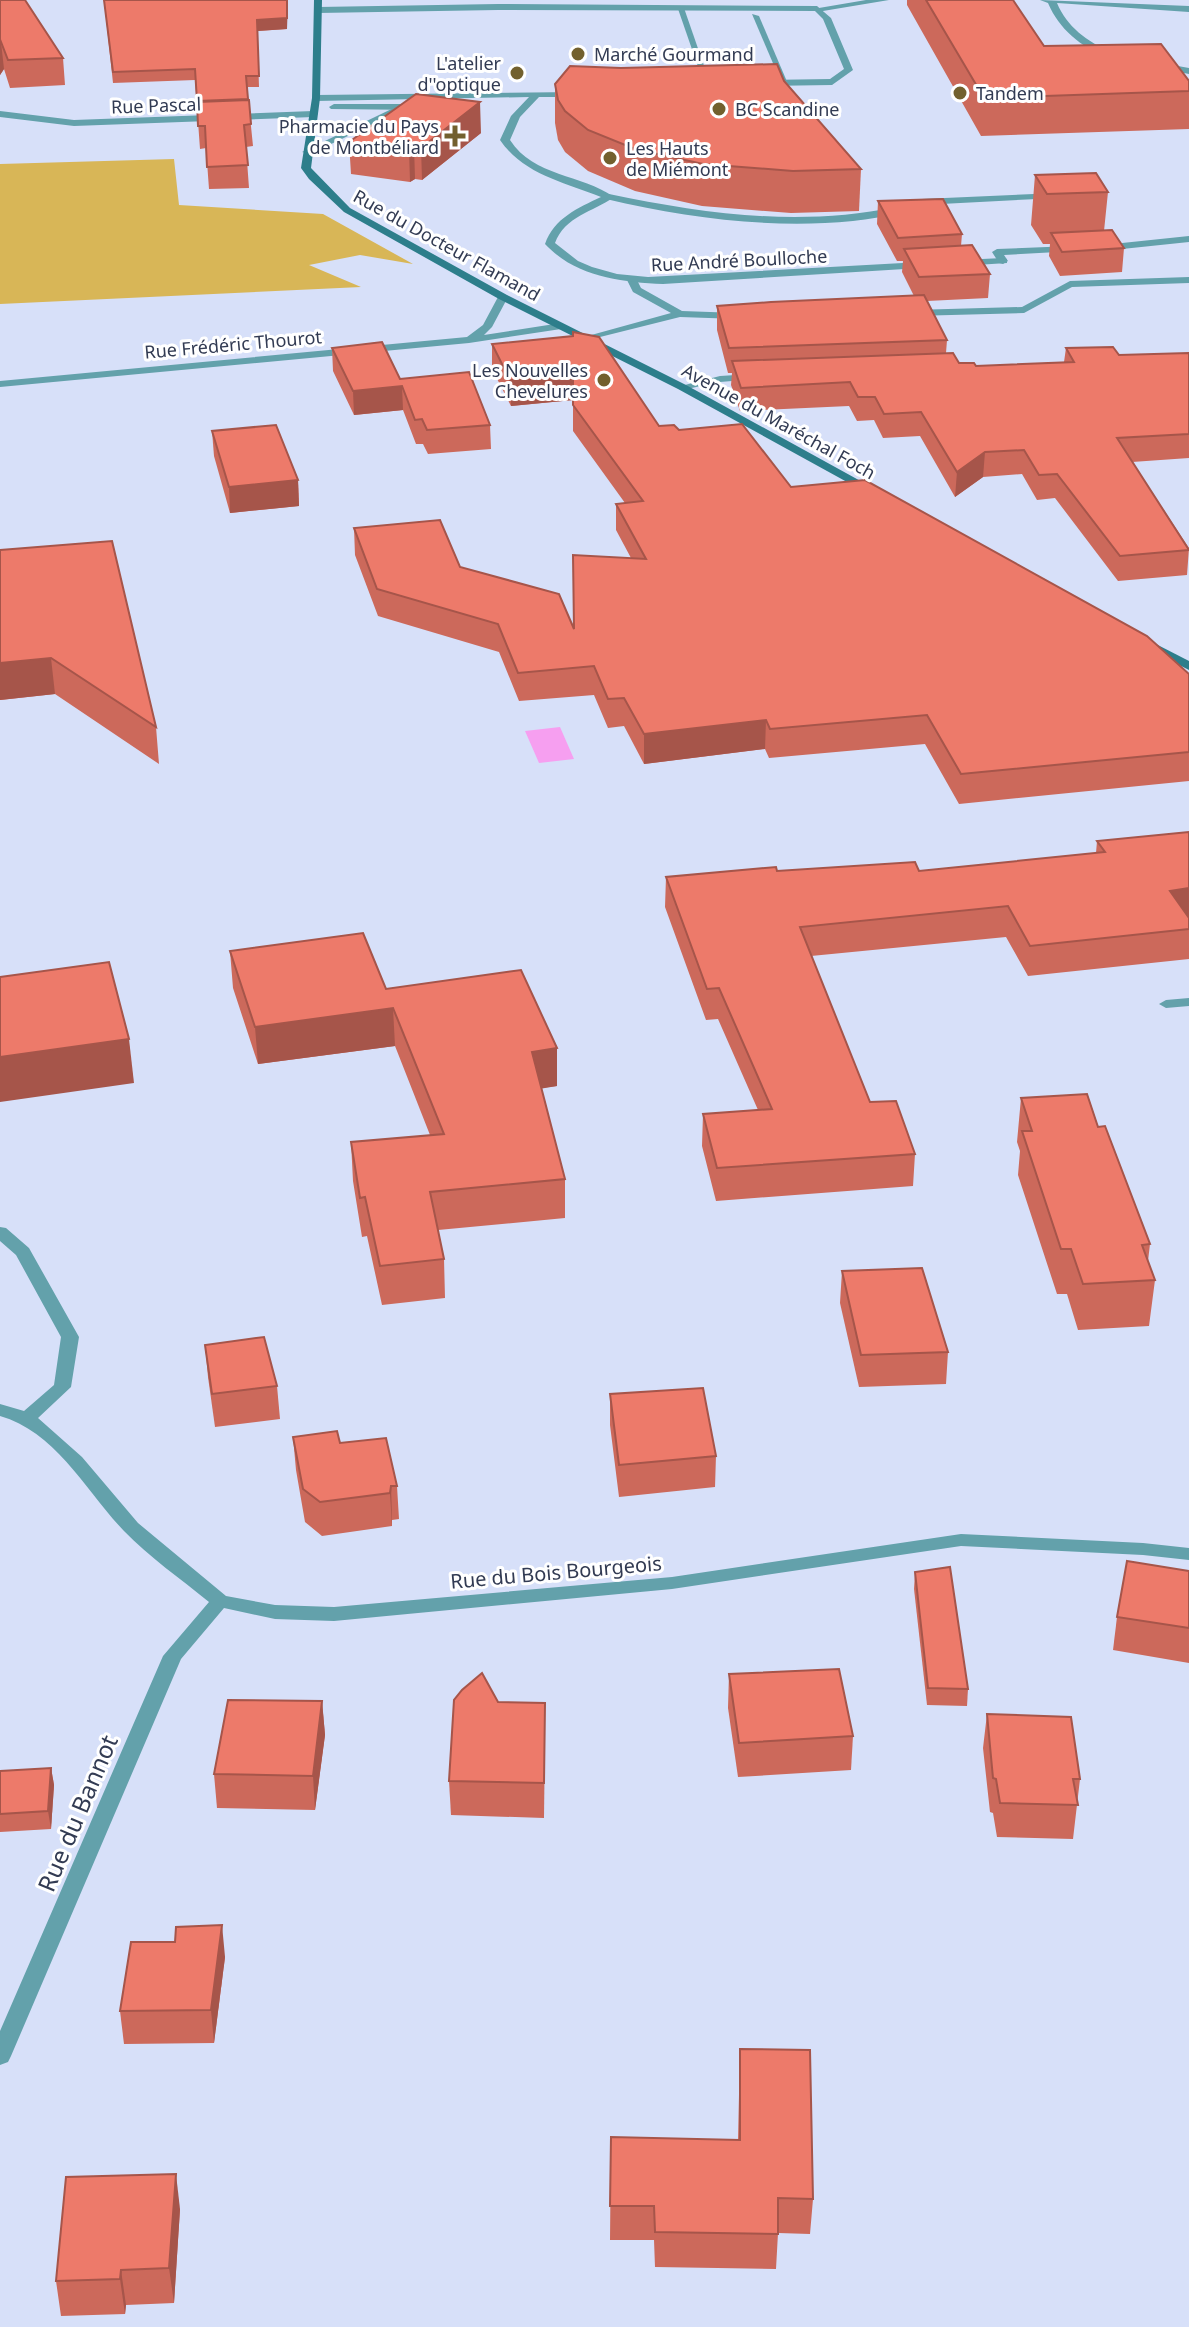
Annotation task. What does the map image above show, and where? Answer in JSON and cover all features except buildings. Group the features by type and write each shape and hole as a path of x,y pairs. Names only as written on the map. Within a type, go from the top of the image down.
{"street":[{"path":"307,152 315,106 318,5 817,9 885,0"},
{"path":"1047,1 1189,9"},
{"path":"1047,1 1085,44 1121,58"},
{"path":"680,8 708,84"},
{"path":"755,83 832,82 849,70 827,18 817,9"},
{"path":"755,16 785,82"},
{"path":"1148,64 1189,71"},
{"path":"694,86 724,84"},
{"path":"315,106 593,94"},
{"path":"315,106 492,104 535,96"},
{"path":"535,96 508,129 505,140 511,153 523,163 609,197 663,208 734,218 813,220 869,217 929,201 1034,197"},
{"name":"Rue Pascal","path":"0,114 87,123 315,106"},
{"path":"307,152 402,107"},
{"name":"Rue du Docteur Flamand","path":"307,152 306,168 312,177 347,210 561,326"},
{"name":"Rue André Boulloche","path":"609,197 561,223 552,231 550,244 561,256 594,272 632,280 663,281 940,264"},
{"path":"1093,248 1189,239"},
{"path":"956,263 1003,261 997,252 1077,249"},
{"path":"632,280 637,290 680,314"},
{"path":"897,314 1024,310 1070,284 1189,280"},
{"path":"469,340 487,327 503,297"},
{"path":"588,339 680,314 755,317"},
{"name":"Avenue du Maréchal Foch","path":"561,326 682,387 876,495"},
{"name":"Rue Frédéric Thourot","path":"0,384 469,340 561,326"},
{"name":"Rue Frédéric Thourot","path":"469,340 526,345"},
{"path":"580,352 636,364"},
{"path":"682,387 720,379 767,377"},
{"path":"1137,638 1189,666"},
{"path":"1166,1004 1189,1002"},
{"path":"0,1232 23,1252 70,1337 62,1387 27,1418"},
{"name":"Rue du Bois Bourgeois","path":"0,1410 27,1418 76,1461 131,1527 220,1601 275,1612 334,1614 672,1583 961,1540 1189,1554"},
{"name":"Rue du Bannot","path":"0,2056 173,1656 220,1601"}],"shaded area":[{"path":"174,159 179,205 323,214 413,264 360,255 309,265 361,287 0,304 0,164"},
{"path":"560,727 574,759 539,763 525,731"}],"place":[{"name":"Marché Gourmand","path":"578,54"},
{"name":"L'atelier d''optique","path":"517,73"},
{"name":"Tandem","path":"960,93"},
{"name":"BC Scandine","path":"719,109"},
{"name":"Pharmacie du Pays de Montbéliard","path":"455,136"},
{"name":"Les Hauts de Miémont","path":"610,158"},
{"name":"Les Nouvelles Chevelures","path":"604,380"}]}
